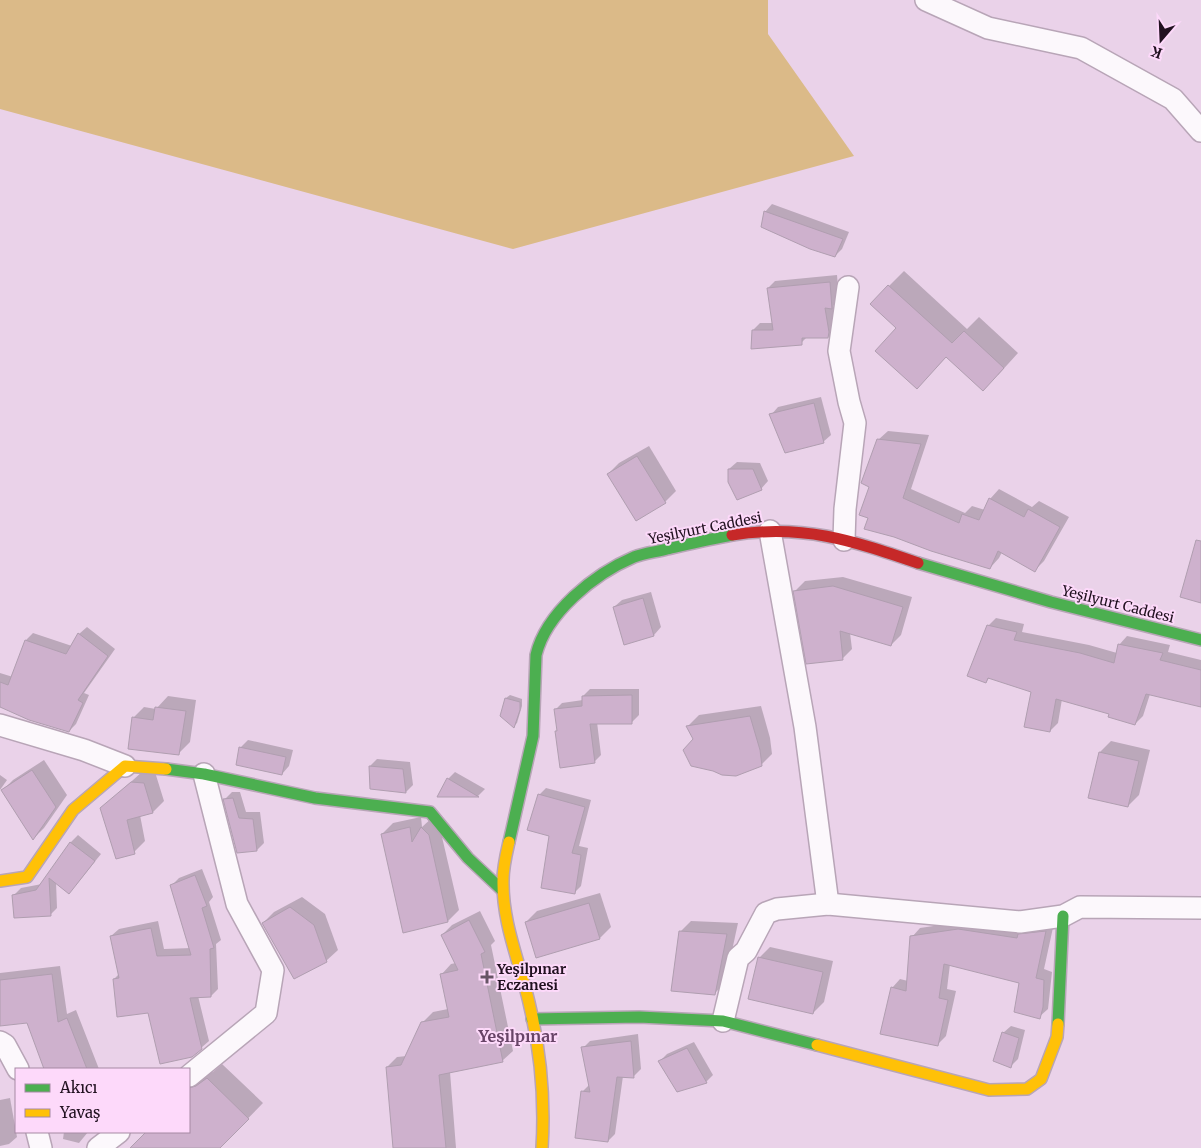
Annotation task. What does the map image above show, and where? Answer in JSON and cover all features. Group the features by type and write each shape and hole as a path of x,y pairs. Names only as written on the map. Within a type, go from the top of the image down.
{"street":[{"path":"926,0 988,28 1081,48 1172,99 1201,131"},
{"path":"844,540 845,509 855,423 839,351 848,286"},
{"path":"770,531 805,727 828,904"},
{"name":"Yeşilyurt Caddesi","path":"542,1148 544,1085 532,1019 502,890 504,866 534,733 535,666 540,643 552,620 600,574 634,557 682,545 770,531 812,533 844,540 964,578 1088,612 1201,640"},
{"path":"0,725 84,750 125,766 204,774 315,798 430,812 446,834 468,858 502,890"},
{"path":"0,881 27,877 73,810 125,766"},
{"path":"190,1075 266,1013 273,970 237,904 204,774"},
{"path":"723,1021 738,958 746,951 766,914 777,909 828,904 1020,922 1064,916 1080,907 1201,908"},
{"path":"532,1019 639,1017 723,1021 988,1090 1027,1089 1042,1079 1057,1037 1064,916"},
{"path":"0,1042 5,1045 17,1068"},
{"path":"37,1133 41,1148"},
{"path":"98,1148 118,1133"}],"shaded area":[{"path":"0,0 768,0 768,34 854,156 513,249 0,109"}],"building":[{"path":"764,211 843,239 835,257 810,249 761,227"},
{"path":"830,282 832,309 825,308 829,332 828,338 802,338 802,345 751,349 752,330 773,330 767,288"},
{"path":"888,285 952,343 964,331 1004,368 983,391 946,357 917,389 875,351 896,328 870,304"},
{"path":"814,403 824,443 785,453 769,414"},
{"path":"877,439 921,444 903,498 959,523 962,514 979,520 989,498 1024,517 1028,509 1060,527 1035,572 998,551 990,569 864,529 868,518 859,515 869,487 861,483"},
{"path":"637,456 666,503 636,521 607,474"},
{"path":"728,469 753,469 762,490 737,500 728,482"},
{"path":"1196,540 1201,541 1201,603 1180,597"},
{"path":"833,586 903,607 891,646 840,631 843,660 806,664 793,591"},
{"path":"643,598 654,636 624,645 613,607"},
{"path":"987,625 1017,632 1014,640 1080,653 1114,663 1118,644 1163,653 1160,660 1201,670 1201,707 1146,694 1135,725 1108,717 1109,714 1056,699 1050,732 1024,727 1031,692 988,678 986,683 967,676"},
{"path":"78,633 108,656 78,700 83,703 69,732 29,720 0,707 0,682 8,685 25,640 66,654"},
{"path":"632,695 632,724 590,724 595,763 560,768 554,709 582,706 582,696"},
{"path":"505,698 520,702 520,710 514,728 500,716"},
{"path":"155,707 186,711 179,755 128,749 132,717 153,720"},
{"path":"750,716 760,750 762,766 736,776 722,775 691,766 683,750 693,739 686,726"},
{"path":"239,747 286,757 282,775 236,765"},
{"path":"1099,752 1139,761 1128,807 1088,798"},
{"path":"369,766 403,769 406,793 370,789"},
{"path":"32,770 56,807 33,840 1,790"},
{"path":"447,778 479,797 437,797"},
{"path":"131,782 144,783 153,813 127,820 135,854 116,859 100,808"},
{"path":"538,794 585,807 572,853 581,855 575,894 541,888 549,836 527,830"},
{"path":"233,798 239,818 253,819 257,851 237,853 223,799"},
{"path":"410,827 412,842 421,827 429,835 448,922 403,933 381,834"},
{"path":"70,842 95,861 69,894 49,878 51,916 14,918 12,895 36,890"},
{"path":"195,875 207,906 202,908 214,948 210,949 211,997 190,998 202,1049 192,1057 160,1064 148,1013 117,1017 113,979 119,978 110,936 151,928 157,956 191,955 170,885"},
{"path":"589,903 600,939 536,958 525,922"},
{"path":"290,907 314,925 327,962 294,979 262,923"},
{"path":"469,920 485,952 481,954 503,1062 439,1075 446,1148 393,1148 386,1067 401,1065 421,1022 449,1017 440,974 458,970 441,935"},
{"path":"958,929 1017,938 1018,934 1046,931 1036,978 1044,980 1043,1007 1040,1019 1014,1012 1019,983 944,964 939,998 948,1000 938,1046 880,1034 891,987 906,991 910,936"},
{"path":"679,931 727,934 715,995 671,991"},
{"path":"758,957 823,972 813,1014 748,999"},
{"path":"52,974 58,1022 67,1018 87,1068 44,1068 27,1023 0,1026 0,980"},
{"path":"1002,1032 1019,1038 1011,1068 993,1061"},
{"path":"631,1041 634,1078 617,1077 608,1142 575,1138 581,1091 590,1092 581,1047"},
{"path":"687,1048 707,1083 677,1092 658,1061"},
{"path":"207,1078 249,1119 220,1148 130,1148 145,1133 190,1133 190,1088"}],"traffic: fast":[{"path":"509,842 533,736 536,655 541,639 550,624 561,610 588,584 619,564 642,554 732,535"},
{"path":"918,563 1051,602 1201,640"},
{"path":"166,769 204,774 315,798 430,812 468,858 502,890"},
{"path":"1058,1024 1063,916"},
{"path":"532,1019 639,1017 723,1021 817,1045"}],"traffic: slow":[{"path":"0,881 27,877 73,810 125,766 166,769"},
{"path":"509,842 503,880 504,896 509,928 537,1042 543,1112 542,1148"},
{"path":"817,1045 989,1090 1027,1089 1041,1079 1057,1037 1058,1024"}],"traffic: jam":[{"path":"732,535 782,532 826,536 871,547 918,563"}],"place":[{"name":"Yeşilpınar Eczanesi","path":"487,977"}],"district":[{"name":"Yeşilpınar","path":"518,1036"}]}
